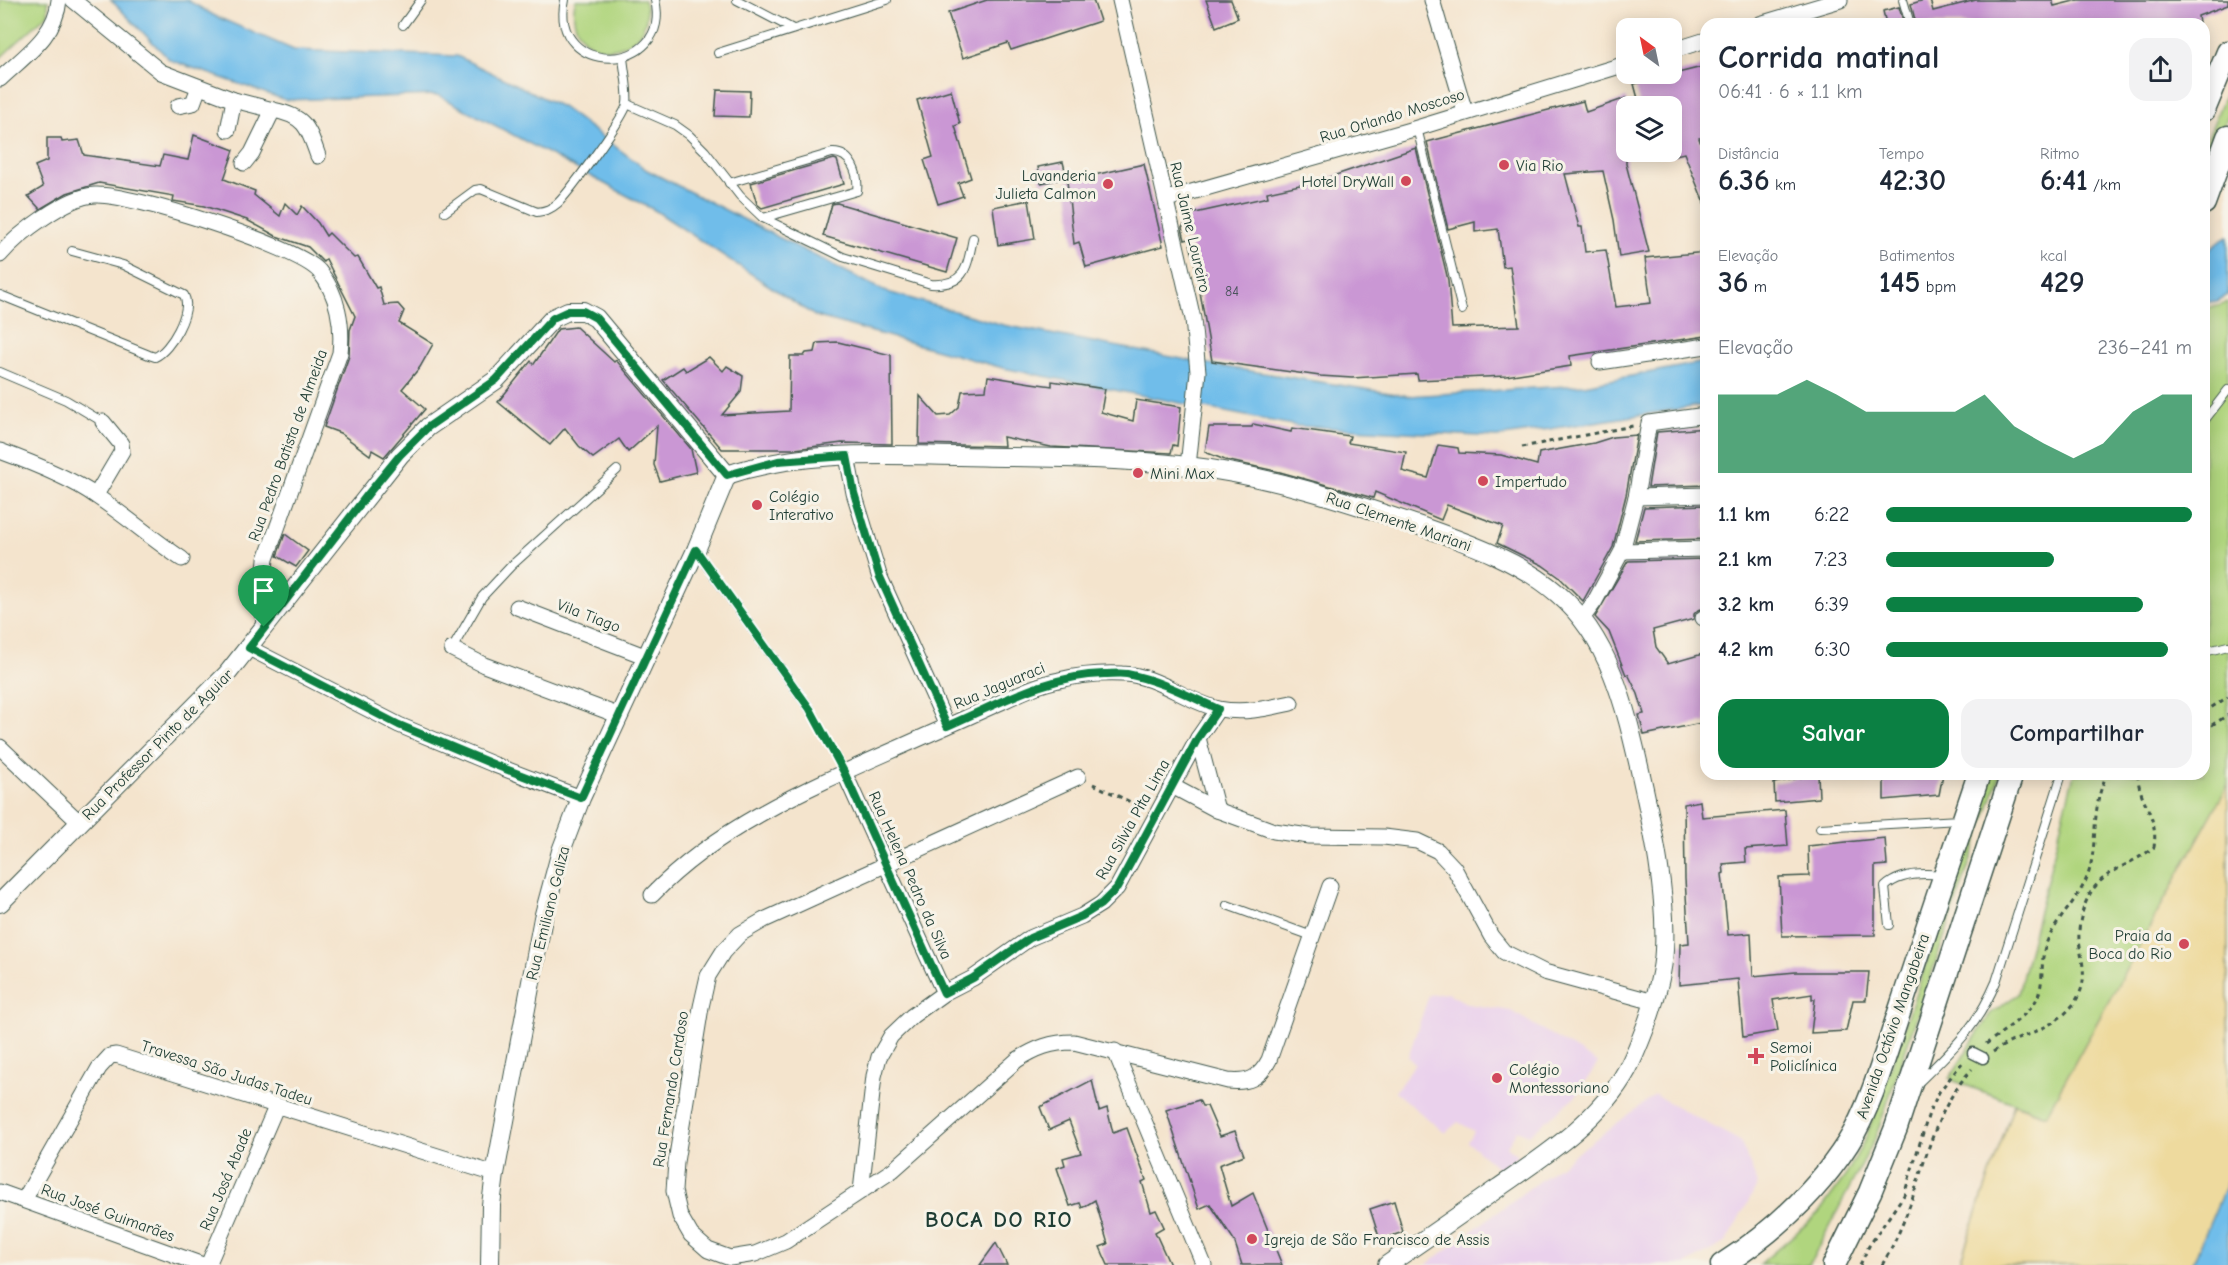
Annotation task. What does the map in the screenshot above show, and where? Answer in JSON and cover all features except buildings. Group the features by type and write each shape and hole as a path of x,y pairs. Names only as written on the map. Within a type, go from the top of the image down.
{"main road":[{"path":"2210,96 2228,52"},
{"path":"2210,186 2228,137"},
{"name":"Avenida Octávio Mangabeira","path":"1722,1265 1776,1226 1805,1199 1850,1141 1863,1113 1977,780"},
{"name":"Avenida Octávio Mangabeira","path":"1834,1265 1870,1192 1896,1128 2010,780"}],"street":[{"path":"0,79 44,39 59,8 59,0"},
{"path":"73,0 161,72 234,100 288,113 302,120 318,156"},
{"name":"Rua Jaime Loureiro","path":"1120,0 1193,319 1198,372 1188,466"},
{"path":"1432,0 1465,112"},
{"path":"1780,18 1840,0"},
{"path":"1682,48 1700,42"},
{"name":"Rua Orlando Moscoso","path":"1167,198 1417,128 1616,67"},
{"path":"178,106 193,103 199,87"},
{"path":"228,130 234,100"},
{"path":"244,163 252,153 273,110"},
{"name":"Rua Pedro Batista de Almeida","path":"0,255 6,247 50,214 77,199 97,194 184,213 295,255 319,271 338,310 342,338 340,353 266,560 262,600 264,627"},
{"name":"Rua Professor Pinto de Aguiar","path":"0,903 211,692 249,648 400,455 428,427 496,380 553,318 568,311 583,311 596,318 727,475"},
{"path":"1600,362 1700,347"},
{"path":"1581,620 1595,601 1622,551 1636,497 1650,423 1700,416"},
{"path":"96,495 122,451 121,444 103,422"},
{"path":"0,452 63,478 96,495 182,559"},
{"path":"847,456 854,493 879,575 947,726"},
{"name":"Rua Clemente Mariani","path":"727,475 778,461 847,456 1082,459 1188,466 1251,477 1322,495 1455,539 1510,561 1538,578 1562,597 1581,620 1606,659 1620,690 1647,800 1663,902 1664,951 1654,1002 1627,1071 1613,1090 1573,1132 1528,1167 1387,1265"},
{"name":"Rua Emiliano Galiza","path":"490,1265 491,1205 495,1174 543,918 561,851 581,798 696,550 727,475"},
{"path":"1636,497 1700,495"},
{"path":"1622,551 1700,549"},
{"name":"Vila Tiago","path":"517,607 647,657"},
{"path":"249,648 399,725 581,798"},
{"path":"452,649 484,665 620,716"},
{"name":"Rua Jaguaraci","path":"652,895 676,871 724,836 844,772 1056,680 1090,674 1125,674 1157,682 1218,709 1238,711 1261,710 1291,703"},
{"name":"Rua Silvia Pita Lima","path":"861,1191 874,1076 879,1057 891,1036 912,1016 944,993 973,978 1030,938 1082,916 1101,904 1117,888 1198,738 1218,709"},
{"path":"1198,738 1217,810"},
{"path":"0,747 80,823"},
{"name":"Rua Helena Pedro da Silva","path":"844,772 944,993"},
{"name":"Rua Fernando Cardoso","path":"1078,777 764,920 740,934 723,952 708,976 701,1007 676,1162 674,1191 680,1216 691,1236 708,1250 730,1258 755,1254 786,1241 893,1170 1017,1060 1037,1047 1056,1042 1074,1042 1228,1081 1241,1082 1255,1078 1269,1060 1330,885"},
{"path":"1172,786 1217,810 1274,831 1309,836 1384,837 1417,841 1438,851 1454,868 1491,936 1504,952 1544,972 1654,1002"},
{"path":"1115,1051 1204,1265"},
{"name":"Travessa São Judas Tadeu","path":"24,1200 99,1068 110,1056 116,1055 495,1174"},
{"name":"Rua Josá Abade","path":"208,1265 276,1107"},
{"name":"Rua José Guimarães","path":"0,1192 203,1265"},
{"path":"1848,1265 1870,1192"}],"lane":[{"path":"403,25 421,0"},
{"path":"565,0 564,24 570,37 580,49 592,56 607,59 623,57 638,51 649,39 656,24 656,0"},
{"path":"738,0 793,29"},
{"path":"718,53 886,0"},
{"path":"1903,0 1908,18"},
{"path":"445,212 475,190 481,189 537,212 545,211 558,203 579,178 619,120 627,104 623,57"},
{"path":"627,104 675,124 689,135 705,151 729,183 763,218 843,257 931,284 942,285 962,276 967,268 973,238"},
{"path":"1417,128 1462,310"},
{"path":"729,183 832,153 840,153 851,161 858,184 857,191 763,218"},
{"path":"0,295 155,357 165,351 185,313 186,298 170,287 123,265 72,251"},
{"path":"0,372 66,400 103,422"},
{"path":"2210,413 2228,390"},
{"path":"452,649 482,597 511,566 617,470"},
{"path":"696,550 810,709"},
{"path":"2210,650 2228,646"},
{"path":"1905,1096 1958,1045 1987,1005 2060,780"},
{"path":"1820,828 1963,820"},
{"path":"1889,925 1885,887 1891,881 1922,873 1944,876"},
{"path":"1227,905 1312,936"}],"path":[{"path":"1522,447 1650,423"},
{"path":"2210,708 2228,697"},
{"path":"810,709 844,772"},
{"path":"2210,726 2228,715"},
{"path":"1078,777 1157,814"},
{"path":"1882,1265 1895,1242 1911,1202 1928,1147 1942,1113 1978,1056 2035,1002 2042,982 2046,944 2081,890 2090,870 2097,800 2104,780"},
{"path":"1860,1265 1869,1246 1904,1195 1929,1113 1939,1092 1954,1071 1978,1056 2054,1022 2072,1006 2081,990 2085,970 2079,938 2081,913 2091,892 2105,875 2143,857 2154,847 2156,834 2153,819 2141,791 2139,780"}],"shaded area":[{"name":"Colégio Montessoriano","path":"1448,993 1468,1004 1511,1011 1598,1063 1575,1097 1529,1135 1517,1130 1507,1146 1518,1156 1499,1169 1468,1142 1474,1131 1458,1122 1445,1133 1395,1092 1415,1064 1408,1057 1429,995"},
{"path":"1655,1095 1740,1141 1758,1184 1726,1242 1685,1265 1426,1265"}],"green space":[{"path":"0,0 48,0 48,14 0,58"},
{"path":"576,0 644,0 646,16 642,30 633,40 621,47 607,49 594,46 582,37 575,23"},
{"path":"2228,87 2228,115 2210,166 2210,132"},
{"path":"2228,302 2228,785 2046,1115 1949,1079 1990,1014 2018,994 2072,780 2210,780 2210,307"},
{"path":"1990,780 1998,780 1875,1139 1809,1265 1759,1265 1818,1214 1846,1175 1866,1137"}],"sand":[{"name":"Praia da Boca do Rio","path":"2228,785 2228,1180 2192,1265 1959,1265 2014,1104 2046,1115"}],"water":[{"path":"111,0 187,0 215,16 294,50 457,56 562,107 647,170 884,291 1003,325 1219,366 1409,396 1584,385 1700,363 1700,406 1497,437 1297,426 1003,368 815,316 656,211 438,95 285,100 170,60"},
{"path":"2228,236 2228,295 2210,302 2210,249"},
{"path":"2228,1180 2228,1265 2192,1265"}],"place":[{"name":"Via Rio","path":"1504,165"},
{"name":"Hotel DryWall","path":"1406,181"},
{"name":"Lavanderia Julieta Calmon","path":"1108,184"},
{"name":"Mini Max","path":"1138,473"},
{"name":"Impertudo","path":"1483,481"},
{"name":"Colégio Interativo","path":"757,505"},
{"name":"Praia da Boca do Rio","path":"2184,944"},
{"name":"Semoi Policlínica","path":"1756,1056"},
{"name":"Colégio Montessoriano","path":"1497,1078"},
{"name":"Igreja de São Francisco de Assis","path":"1252,1239"}],"district":[{"name":"BOCA DO RIO","path":"999,1219"}],"route":[{"path":"568,311 583,311 596,318 608,331 727,475 778,461 847,456 854,493 879,575 947,726 1056,680 1090,674 1125,674 1157,682 1218,709 1198,738 1117,888 1101,904 1082,916 1030,938 973,978 944,993 844,772 810,709 696,550 581,798 399,725 249,648 264,627 368,494 400,455 428,427 496,380 553,318 568,311"}]}
